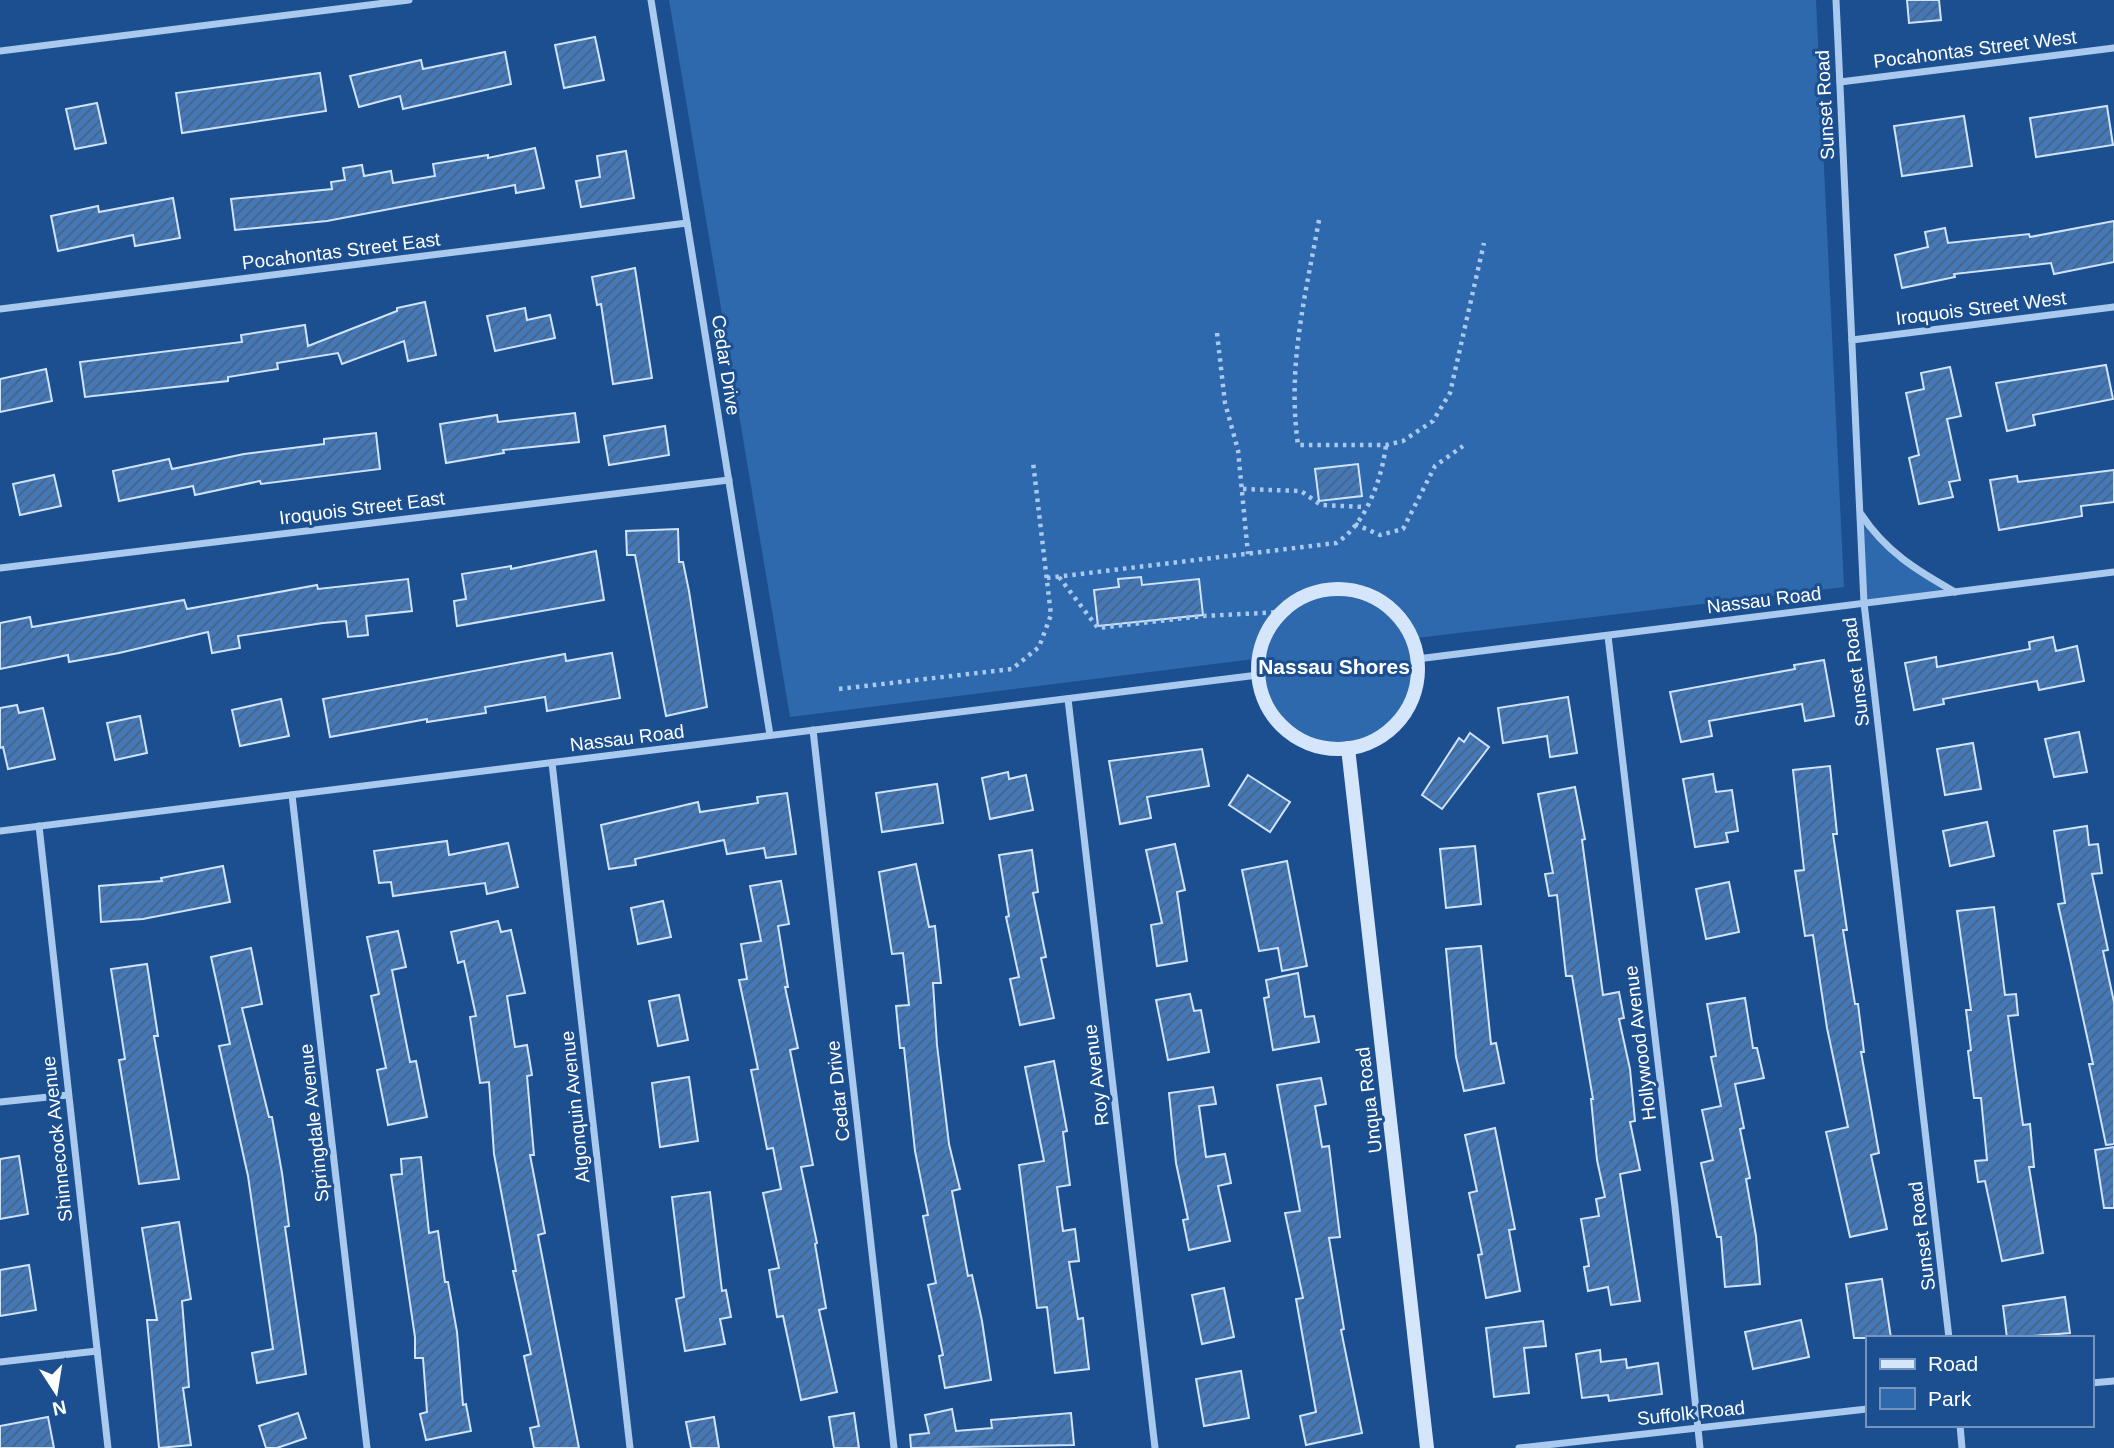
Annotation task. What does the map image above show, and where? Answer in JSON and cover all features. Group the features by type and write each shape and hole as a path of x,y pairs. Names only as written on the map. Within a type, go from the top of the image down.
{"street":[{"path":"0,51 409,0"},
{"name":"Cedar Drive","path":"650,0 771,736"},
{"name":"Sunset Road","path":"1836,0 1864,603 1950,1336"},
{"name":"Pocahontas Street West","path":"1840,82 2114,48"},
{"name":"Pocahontas Street East","path":"0,309 687,223"},
{"name":"Iroquois Street West","path":"1852,340 2114,307"},
{"name":"Iroquois Street East","path":"0,568 729,480"},
{"path":"1860,512 1877,539 1899,558 1955,592"},
{"name":"Nassau Road","path":"1417,659 2114,572"},
{"path":"1349,590 1377,600 1400,619 1414,645 1417,659 1415,690 1401,718 1377,738 1348,748 1320,746 1293,735 1273,715 1263,696 1258,675 1260,649 1272,624 1281,612 1293,603 1320,591 1349,590"},
{"name":"Hollywood Avenue","path":"1608,636 1700,1448"},
{"name":"Nassau Road","path":"0,831 1258,675"},
{"name":"Roy Avenue","path":"1068,699 1155,1448"},
{"name":"Cedar Drive","path":"813,730 894,1448"},
{"name":"Unqua Road","path":"1348,748 1427,1448"},
{"name":"Algonquin Avenue","path":"552,763 630,1448"},
{"name":"Springdale Avenue","path":"292,795 366,1448"},
{"name":"Shinnecock Avenue","path":"38,826 108,1448"},
{"path":"0,1102 68,1095"},
{"path":"0,1362 97,1351"},
{"path":"2093,1383 2114,1381"},
{"name":"Suffolk Road","path":"1519,1448 1866,1409"},
{"path":"1960,1427 1962,1448"}],"path":[{"path":"1319,220 1294,358 1292,384 1298,445 1386,445 1403,441 1433,421 1450,393 1484,243"},
{"path":"1217,334 1225,403 1238,450 1248,554"},
{"path":"1047,578 1336,543 1355,524 1380,480 1386,445"},
{"path":"1355,524 1380,535 1403,529 1429,475 1444,458 1463,446"},
{"path":"839,689 1012,668 1039,647 1051,615 1033,462"},
{"path":"1243,489 1301,491 1321,505 1364,507"},
{"path":"1059,576 1098,628 1203,616 1281,612"}],"green space":[{"path":"669,0 1816,0 1844,587 1408,639 1412,680 1400,711 1377,732 1347,742 1316,740 1288,726 1268,699 1262,658 790,717"},
{"path":"1863,522 1890,553 1949,591 1866,601"}],"building":[{"path":"1907,0 1939,0 1941,20 1909,23"},
{"path":"595,37 604,80 564,88 555,45"},
{"path":"505,52 511,84 403,109 400,96 359,107 350,76 421,60 423,69"},
{"path":"320,73 326,111 182,133 176,93"},
{"path":"97,103 106,143 75,149 66,109"},
{"path":"2107,106 2113,145 2036,157 2030,118"},
{"path":"1964,116 1972,166 1902,176 1894,126"},
{"path":"535,148 544,188 516,193 515,185 327,221 235,230 231,199 332,189 331,182 345,180 343,168 362,165 364,176 391,171 393,183 435,176 433,164 488,155 488,158"},
{"path":"626,151 634,198 581,207 576,181 600,177 597,156"},
{"path":"173,198 180,238 135,246 133,235 58,251 51,216 98,206 99,212"},
{"path":"2114,221 2114,262 2054,274 2051,263 1954,274 1955,277 1902,288 1895,255 1928,247 1925,232 1945,228 1948,243 2029,234 2030,237"},
{"path":"635,268 652,378 613,384 601,304 597,305 592,277"},
{"path":"425,302 436,355 408,361 404,341 342,364 338,353 277,363 278,369 228,377 228,381 85,397 80,362 242,342 241,335 305,325 308,346 397,311 397,308"},
{"path":"525,308 527,320 550,315 555,338 495,351 487,316"},
{"path":"2106,365 2113,399 2033,415 2035,425 2007,431 1996,383"},
{"path":"1950,367 1961,416 1947,419 1960,480 1949,482 1953,497 1919,504 1909,458 1919,455 1906,393 1924,389 1921,373"},
{"path":"46,369 52,401 0,412 0,379"},
{"path":"575,413 579,442 503,450 504,453 446,463 440,424 497,415 498,422"},
{"path":"665,426 669,455 609,465 604,436"},
{"path":"376,433 380,469 261,484 260,481 195,495 193,486 119,501 113,471 169,459 172,469 244,454 324,444 324,439"},
{"path":"1358,464 1362,496 1319,501 1315,469"},
{"path":"2114,470 2114,502 2081,506 2082,516 1999,530 1990,480 2017,476 2018,482"},
{"path":"54,475 61,506 20,515 13,484"},
{"path":"678,529 679,562 683,562 689,591 707,707 666,716 635,555 627,555 626,531"},
{"path":"596,551 604,600 457,626 454,601 466,599 462,574 511,566 511,569"},
{"path":"1141,577 1142,585 1199,579 1203,615 1098,626 1094,590 1119,587 1118,579"},
{"path":"408,579 412,611 366,616 368,635 348,637 346,621 323,623 238,636 240,648 212,653 208,632 69,662 68,655 0,669 0,623 30,617 32,627 184,600 187,609 317,585 318,589"},
{"path":"2053,637 2056,651 2077,646 2084,681 2039,690 2037,681 1943,699 1944,704 1914,710 1905,663 1936,657 1937,667 2030,649 2029,642"},
{"path":"612,653 620,698 547,711 545,697 485,707 486,713 427,722 427,719 330,737 323,699 565,654 566,661"},
{"path":"1824,660 1834,716 1805,721 1802,704 1709,721 1712,736 1681,742 1670,692 1795,669 1794,665"},
{"path":"1568,697 1577,753 1550,757 1547,736 1503,743 1498,708"},
{"path":"281,699 289,736 240,746 232,710"},
{"path":"17,705 19,713 43,708 55,759 8,769 3,747 0,748 0,708"},
{"path":"140,716 147,753 115,760 107,723"},
{"path":"2079,732 2087,772 2054,777 2045,739"},
{"path":"1470,733 1489,747 1442,809 1422,795 1459,738 1464,742"},
{"path":"1973,743 1981,789 1945,795 1937,749"},
{"path":"1202,749 1209,786 1147,797 1151,818 1120,824 1109,761"},
{"path":"1830,766 1837,834 1833,834 1847,930 1843,930 1855,1004 1858,1004 1864,1052 1861,1052 1879,1153 1871,1155 1887,1229 1850,1237 1826,1132 1848,1127 1827,1028 1813,935 1805,936 1795,871 1804,870 1793,770"},
{"path":"1008,772 1009,779 1026,775 1033,810 990,819 982,778"},
{"path":"1713,774 1716,792 1732,790 1738,831 1726,833 1728,842 1695,847 1683,779"},
{"path":"1248,775 1290,802 1270,832 1229,805"},
{"path":"937,784 943,823 882,832 876,793"},
{"path":"1575,787 1585,839 1582,840 1603,995 1619,992 1624,1018 1619,1019 1630,1069 1635,1121 1630,1122 1640,1170 1620,1174 1640,1301 1611,1305 1608,1287 1588,1291 1584,1267 1589,1266 1581,1219 1599,1216 1596,1199 1605,1197 1597,1160 1593,1099 1572,976 1566,976 1557,895 1549,896 1545,874 1553,873 1538,794"},
{"path":"787,793 796,854 766,858 764,848 727,854 724,840 635,859 636,865 609,869 601,825 698,802 700,812 758,803 757,797"},
{"path":"1987,822 1994,856 1950,866 1943,831"},
{"path":"2087,826 2089,845 2098,844 2102,873 2092,874 2108,950 2103,951 2114,1002 2114,1144 2106,1145 2089,1064 2093,1064 2058,904 2065,903 2054,831"},
{"path":"447,841 449,855 508,843 518,887 487,894 485,883 393,896 391,882 379,883 374,851"},
{"path":"1175,844 1185,890 1177,892 1187,961 1157,966 1151,925 1162,923 1146,850"},
{"path":"1475,846 1481,904 1446,908 1440,849"},
{"path":"1032,850 1038,892 1033,893 1046,957 1041,958 1054,1018 1020,1025 1010,979 1019,977 1006,917 1009,916 999,855"},
{"path":"1287,861 1307,966 1282,971 1278,948 1259,951 1242,870"},
{"path":"916,864 929,927 935,926 941,983 933,983 937,1045 949,1144 960,1189 952,1191 968,1276 972,1275 982,1321 991,1380 945,1388 939,1356 943,1355 928,1285 936,1283 923,1216 928,1215 915,1151 904,1048 900,1048 896,1006 909,1005 903,953 892,954 879,872"},
{"path":"223,866 230,902 143,919 101,922 99,886 162,881 161,878"},
{"path":"781,881 789,924 778,926 788,987 785,987 798,1048 790,1050 813,1165 801,1167 817,1243 815,1244 826,1308 819,1310 837,1392 801,1400 783,1316 777,1317 769,1270 779,1268 763,1193 781,1189 773,1148 767,1149 751,1070 758,1069 739,980 747,979 741,944 761,941 750,886"},
{"path":"1729,882 1739,932 1706,939 1696,889"},
{"path":"663,901 671,937 638,944 631,908"},
{"path":"1994,907 2005,995 2016,994 2018,1015 2008,1016 2023,1125 2030,1124 2034,1167 2029,1167 2043,1253 2002,1261 1985,1181 1978,1182 1975,1161 1987,1160 1981,1098 1974,1098 1968,1051 1971,1050 1966,1010 1971,1010 1957,911"},
{"path":"498,921 501,932 511,930 525,993 507,996 515,1047 527,1045 532,1075 527,1076 534,1155 530,1155 545,1233 538,1235 579,1448 534,1448 530,1428 539,1426 524,1356 531,1354 513,1271 516,1271 494,1154 489,1082 480,1083 470,1017 476,1016 464,961 458,963 451,932"},
{"path":"398,931 406,967 392,970 410,1062 416,1061 427,1117 388,1125 377,1070 386,1068 371,996 379,994 367,937"},
{"path":"1481,946 1491,1044 1496,1043 1504,1083 1464,1091 1456,1057 1446,949"},
{"path":"251,948 262,1004 242,1008 269,1117 272,1117 282,1173 289,1226 285,1227 306,1374 257,1383 252,1353 273,1349 248,1176 219,1046 230,1044 211,957"},
{"path":"147,964 158,1036 154,1036 179,1179 139,1184 119,1060 125,1059 111,969"},
{"path":"1298,973 1305,1017 1314,1016 1319,1042 1273,1050 1264,998 1269,997 1266,980"},
{"path":"1190,994 1194,1011 1201,1010 1209,1052 1168,1060 1156,1000"},
{"path":"679,995 688,1040 658,1046 649,1001"},
{"path":"1745,998 1753,1048 1757,1048 1764,1078 1735,1084 1744,1128 1740,1129 1750,1178 1746,1179 1756,1236 1760,1284 1725,1287 1721,1237 1717,1237 1701,1163 1713,1160 1702,1110 1721,1106 1711,1057 1716,1056 1707,1004"},
{"path":"1054,1061 1067,1131 1063,1132 1070,1185 1057,1187 1063,1231 1075,1229 1079,1261 1069,1262 1078,1319 1083,1318 1089,1369 1055,1373 1047,1307 1037,1308 1019,1165 1044,1161 1025,1067"},
{"path":"689,1077 698,1141 660,1147 652,1083"},
{"path":"1321,1078 1326,1104 1315,1106 1322,1147 1329,1146 1340,1237 1329,1238 1344,1329 1341,1330 1362,1433 1306,1445 1300,1416 1316,1412 1296,1299 1303,1298 1285,1213 1300,1211 1277,1085"},
{"path":"1213,1087 1216,1104 1199,1106 1206,1157 1225,1154 1231,1183 1218,1186 1230,1241 1189,1250 1183,1220 1188,1219 1176,1163 1169,1093"},
{"path":"1495,1128 1515,1229 1509,1230 1520,1291 1486,1298 1478,1255 1482,1254 1469,1193 1477,1191 1465,1135"},
{"path":"2114,1147 2114,1208 2104,1208 2095,1150"},
{"path":"19,1156 28,1214 0,1219 0,1159"},
{"path":"421,1157 429,1233 438,1231 445,1282 448,1282 457,1332 463,1405 466,1404 471,1431 426,1440 420,1414 427,1412 423,1358 415,1358 415,1337 391,1175 402,1174 401,1159"},
{"path":"710,1192 722,1291 726,1290 731,1317 720,1319 725,1344 685,1351 676,1299 684,1297 672,1197"},
{"path":"179,1222 191,1299 182,1301 189,1387 183,1388 191,1445 159,1448 147,1320 157,1320 142,1228"},
{"path":"29,1265 36,1310 0,1316 0,1270"},
{"path":"1882,1279 1891,1336 1854,1338 1846,1284"},
{"path":"1224,1288 1234,1337 1202,1344 1192,1295"},
{"path":"2065,1297 2070,1333 2007,1336 2003,1306"},
{"path":"1801,1320 1809,1357 1753,1369 1745,1332"},
{"path":"1543,1321 1546,1346 1524,1348 1529,1393 1494,1397 1486,1328"},
{"path":"1600,1350 1601,1362 1626,1359 1627,1368 1658,1363 1662,1394 1609,1401 1608,1395 1582,1398 1576,1354"},
{"path":"1241,1371 1249,1418 1204,1426 1196,1379"},
{"path":"952,1409 956,1431 992,1428 991,1420 1071,1413 1074,1445 911,1448 910,1435 929,1433 925,1415"},
{"path":"298,1413 306,1438 277,1448 266,1448 259,1426"},
{"path":"854,1413 859,1448 834,1448 829,1417"},
{"path":"48,1417 54,1448 0,1448 0,1426"},
{"path":"714,1417 719,1448 691,1448 686,1422"}],"district":[{"name":"Nassau Shores","path":"1334,666"}]}
